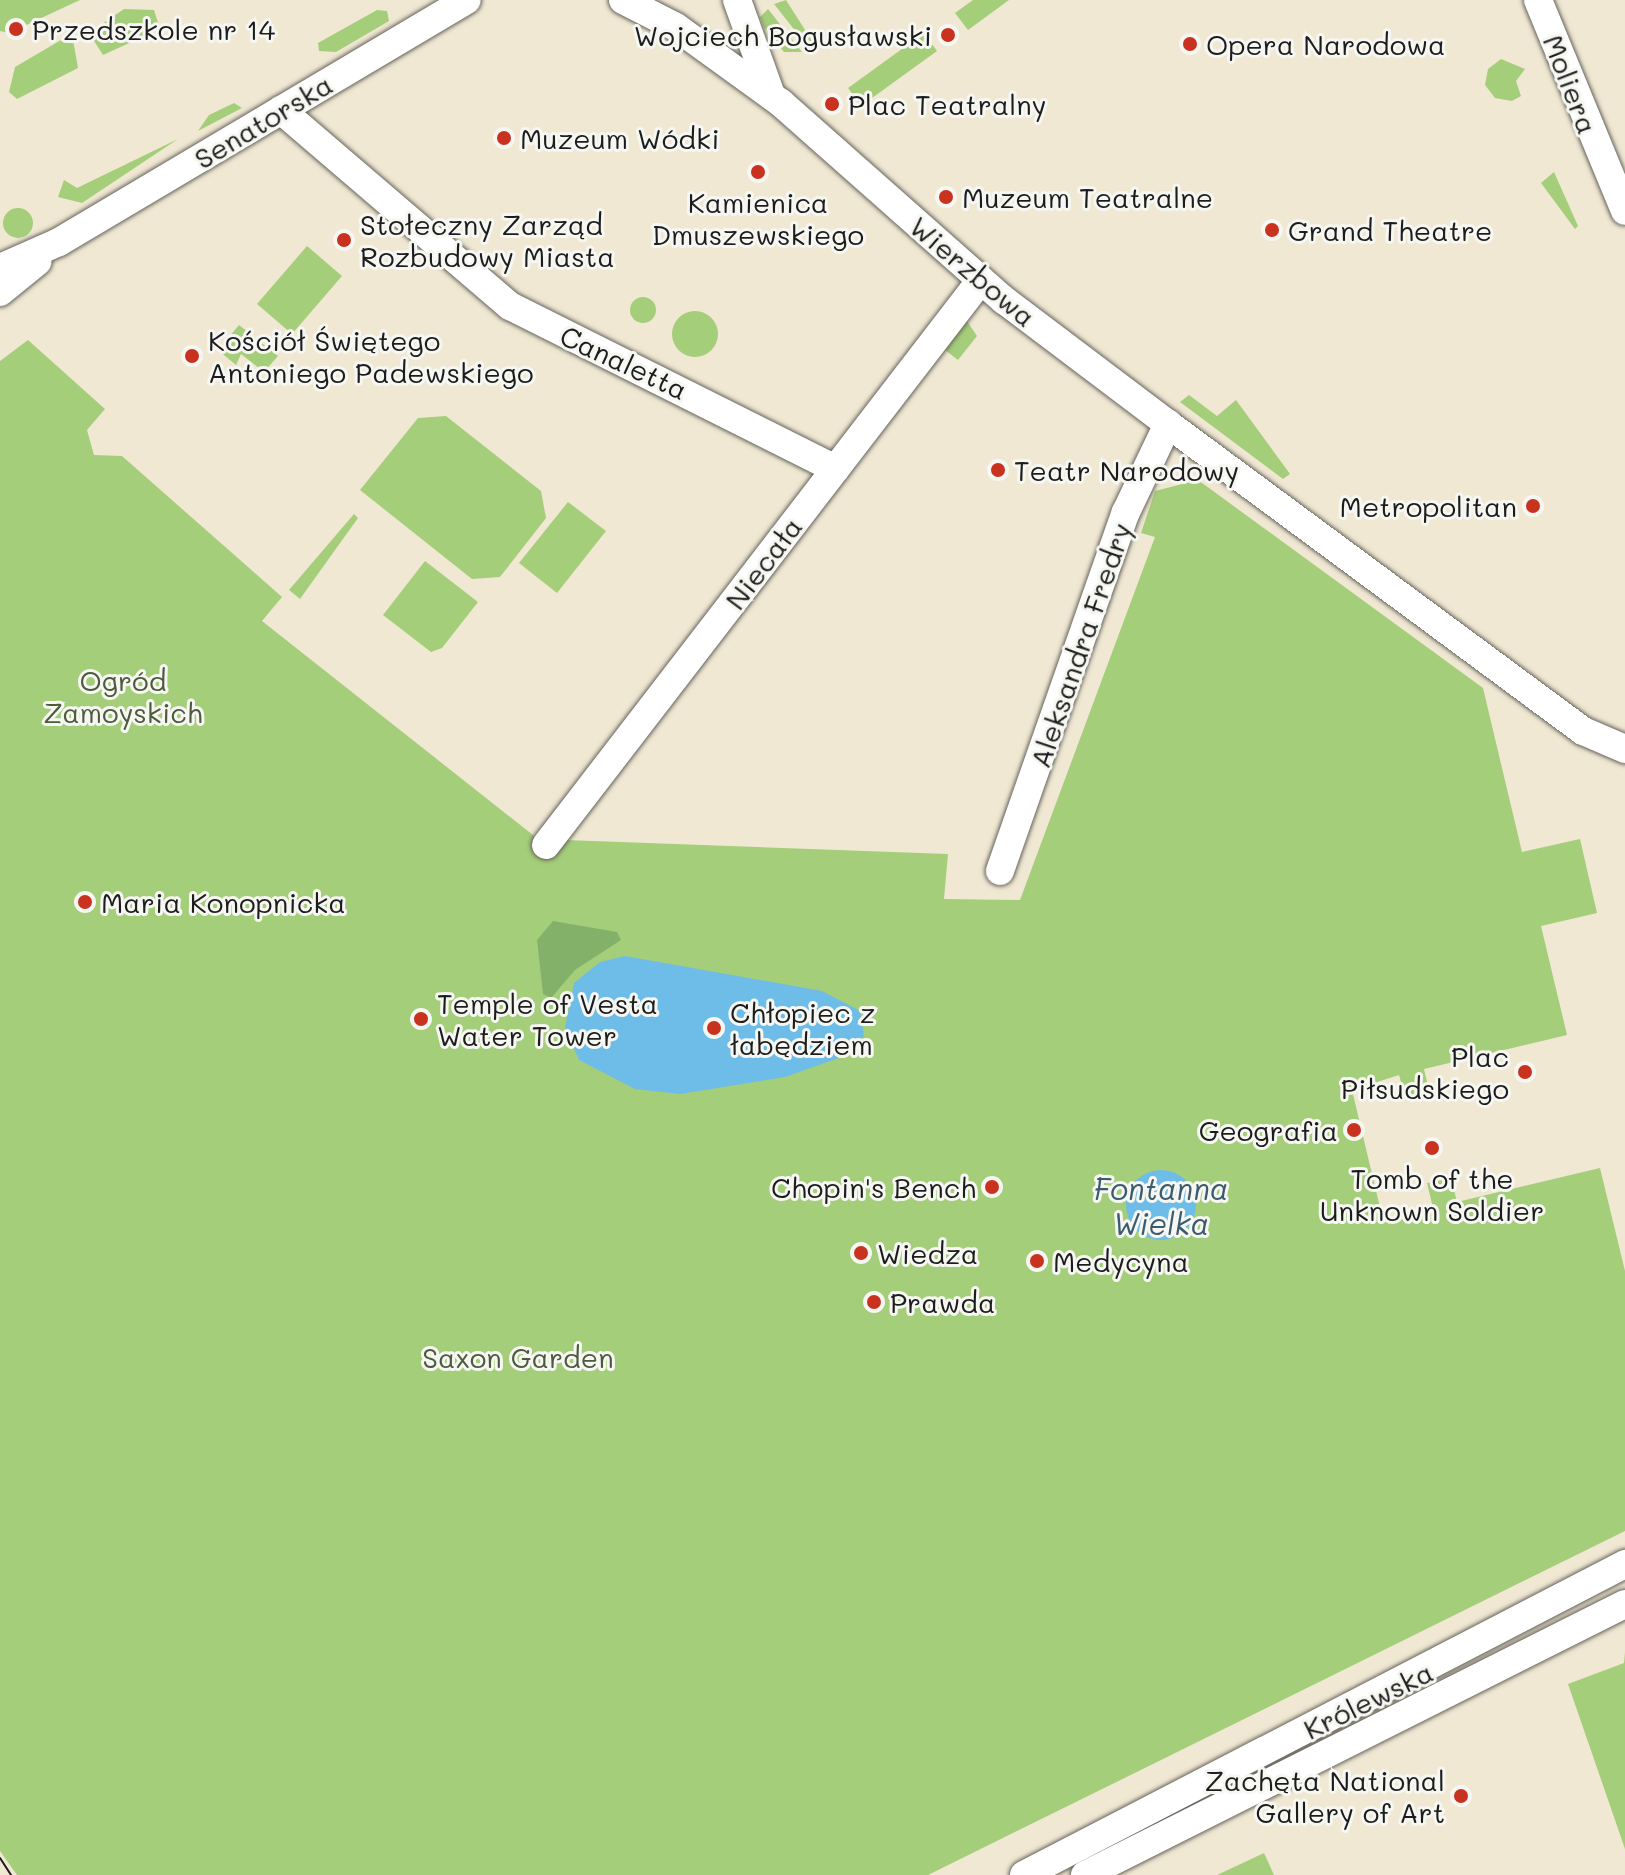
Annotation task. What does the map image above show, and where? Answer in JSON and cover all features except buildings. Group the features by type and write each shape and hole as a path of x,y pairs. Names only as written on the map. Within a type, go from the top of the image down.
{"street":[{"name":"Wierzbowa","path":"623,0 676,27 771,95 981,280 1168,424 1583,731 1625,749"},
{"path":"737,0 771,95"},
{"name":"Moliera","path":"1538,0 1621,197"},
{"name":"Senatorska","path":"0,268 59,242 453,3"},
{"name":"Canaletta","path":"281,110 510,306 835,469"},
{"name":"Senatorska","path":"0,292 59,242"},
{"name":"Niecała","path":"546,845 981,280"},
{"name":"Aleksandra Fredry","path":"1000,871 1126,512 1168,424"},
{"name":"Królewska","path":"1024,1875 1625,1564"},
{"name":"Królewska","path":"1085,1875 1625,1604"}],"green space":[{"name":"Przedszkole nr 14","path":"0,0 80,0 9,33 0,31"},
{"path":"786,0 814,44 808,47 774,4"},
{"path":"973,0 1009,0 968,30 955,13"},
{"path":"124,9 154,10 160,29 103,55 89,33"},
{"path":"768,9 802,52 784,52 764,27 760,17"},
{"path":"377,10 387,11 389,21 336,52 319,51 318,43"},
{"path":"924,33 937,51 861,106 848,88"},
{"path":"61,40 73,40 78,68 17,99 9,92 15,67"},
{"path":"1501,59 1525,69 1516,81 1521,96 1512,101 1495,98 1485,85 1488,69"},
{"path":"234,103 242,108 198,131 209,115"},
{"path":"178,139 82,203 58,197 64,180 77,188"},
{"path":"1554,172 1578,226 1575,229 1541,183"},
{"path":"18,208 29,212 33,223 29,234 18,238 7,234 3,223 7,212"},
{"path":"307,246 342,276 292,334 257,304"},
{"path":"643,297 652,301 656,310 652,319 643,323 634,319 630,310 634,301"},
{"path":"695,311 711,318 718,334 711,350 695,357 679,350 672,334 679,318"},
{"path":"967,321 977,336 958,360 945,350"},
{"path":"239,325 278,356 264,372 241,354 236,365 218,350"},
{"name":"Saxon Garden","path":"28,340 105,409 87,430 94,455 122,456 282,597 262,621 538,839 948,854 944,899 1020,900 1155,537 1141,533 1155,491 1198,480 1483,688 1522,852 1580,839 1597,913 1541,926 1567,1035 1424,1069 1430,1094 1406,1100 1399,1075 1352,1090 1383,1220 1433,1208 1427,1183 1451,1178 1457,1202 1600,1168 1625,1271 1625,1531 928,1875 17,1875 0,1851 0,361"},
{"path":"1189,395 1217,416 1236,400 1290,474 1283,479 1180,402"},
{"path":"446,416 541,491 546,518 500,577 472,579 360,490 418,418"},
{"path":"568,502 606,531 557,593 519,563"},
{"path":"354,514 358,518 300,599 289,590"},
{"path":"425,561 478,602 442,648 431,652 383,615"},
{"path":"553,921 617,932 621,940 575,970 551,998 543,994 537,940"},
{"path":"1625,1652 1625,1849 1568,1684 1624,1663"},
{"path":"1264,1853 1274,1875 1217,1875"}],"water":[{"path":"625,956 822,991 860,1011 864,1036 847,1055 785,1077 680,1094 635,1089 579,1060 565,1028 574,983 600,962"},
{"name":"Fontanna Wielka","path":"1168,1170 1190,1185 1196,1205 1194,1219 1186,1230 1175,1238 1154,1240 1136,1230 1128,1219 1126,1198 1136,1180 1147,1172"}],"tram line":[{"path":"0,1858 11,1875"}],"place":[{"name":"Przedszkole nr 14","path":"16,29"},
{"name":"Wojciech Bogusławski","path":"948,35"},
{"name":"Opera Narodowa","path":"1190,44"},
{"name":"Plac Teatralny","path":"832,104"},
{"name":"Muzeum Wódki","path":"504,138"},
{"name":"Kamienica Dmuszewskiego","path":"758,172"},
{"name":"Muzeum Teatralne","path":"946,197"},
{"name":"Grand Theatre","path":"1272,230"},
{"name":"Stołeczny Zarząd Rozbudowy Miasta","path":"344,240"},
{"name":"Kościół Świętego Antoniego Padewskiego","path":"192,356"},
{"name":"Teatr Narodowy","path":"998,470"},
{"name":"Metropolitan","path":"1533,506"},
{"name":"Maria Konopnicka","path":"85,902"},
{"name":"Temple of Vesta Water Tower","path":"421,1019"},
{"name":"Chłopiec z łabędziem","path":"714,1028"},
{"name":"Plac Piłsudskiego","path":"1525,1072"},
{"name":"Geografia","path":"1354,1130"},
{"name":"Tomb of the Unknown Soldier","path":"1432,1148"},
{"name":"Chopin's Bench","path":"992,1187"},
{"name":"Wiedza","path":"861,1253"},
{"name":"Medycyna","path":"1037,1261"},
{"name":"Prawda","path":"874,1302"},
{"name":"Zachęta National Gallery of Art","path":"1461,1796"}],"park label":[{"name":"Ogród Zamoyskich","path":"123,696"}]}
